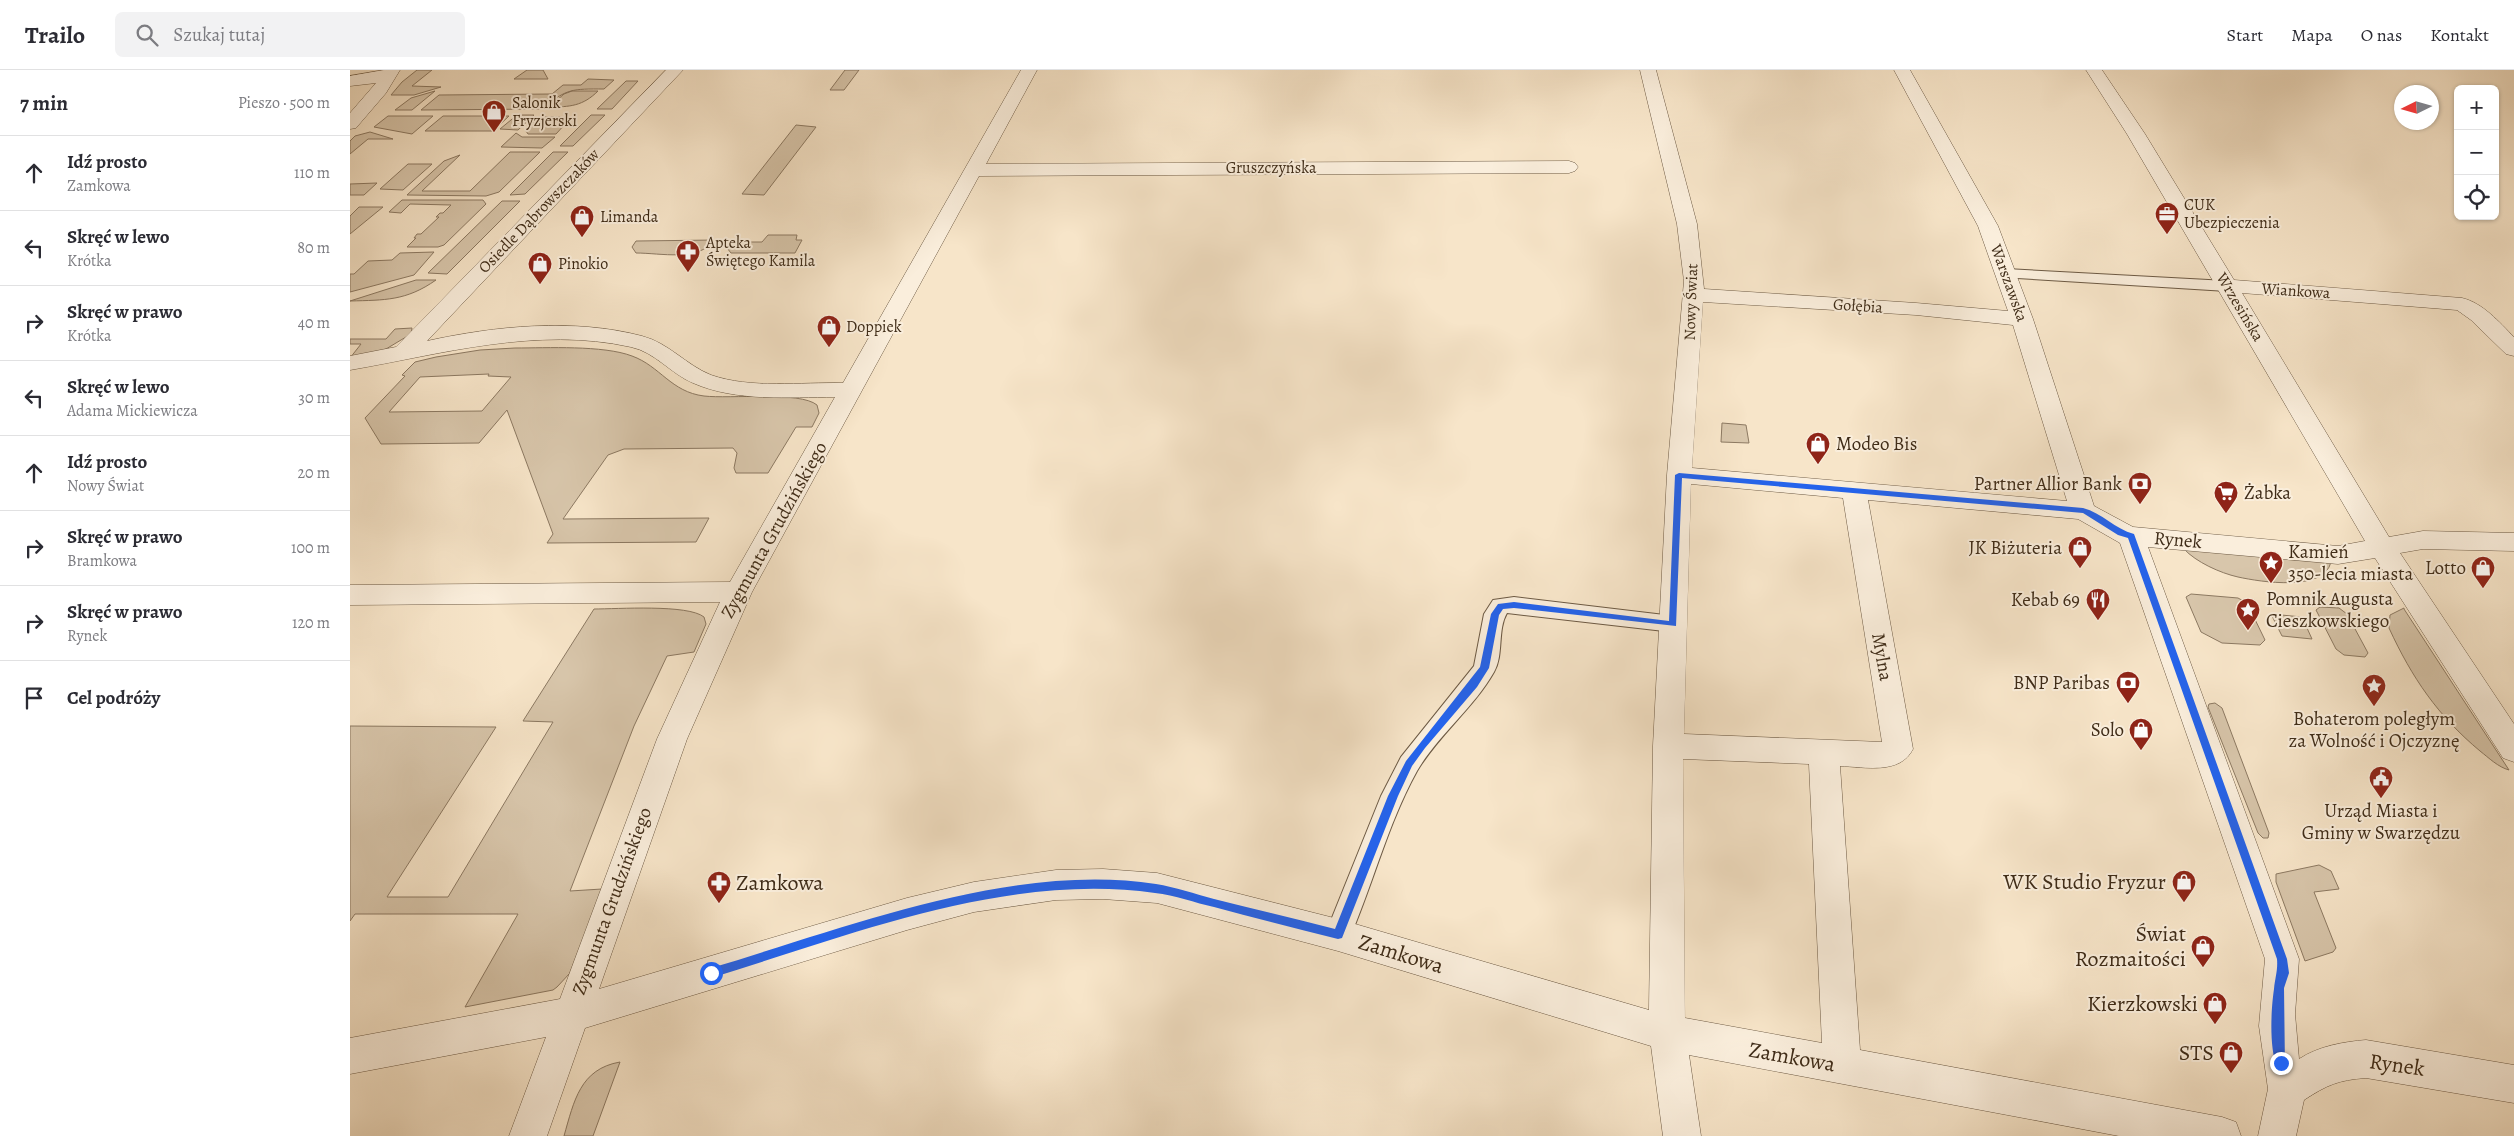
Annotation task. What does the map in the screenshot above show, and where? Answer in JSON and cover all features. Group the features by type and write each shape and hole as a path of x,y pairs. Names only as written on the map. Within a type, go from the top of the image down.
{"street":[{"name":"Osiedle Dąbrowszczaków","path":"403,352 675,70"},
{"name":"Zygmunta Grudzińskiego","path":"528,1136 570,1015 615,898 672,739 738,592 1030,70"},
{"name":"Nowy Świat","path":"1648,70 1687,224 1692,254 1694,295 1679,475 1668,746 1667,1033 1682,1136"},
{"name":"Warszawska","path":"1902,70 1984,219 2022,319 2083,511"},
{"name":"Wrzesińska","path":"2094,70 2136,134 2382,547"},
{"path":"350,82 391,73"},
{"path":"350,124 391,73"},
{"name":"Gruszczyńska","path":"974,170 1569,167"},
{"name":"Wiankowa","path":"2006,274 2227,286 2458,303 2479,315 2514,349"},
{"name":"Gołębia","path":"1694,295 1916,309 2022,319"},
{"path":"350,364 461,341 507,336 615,337 657,348 690,375 710,382 757,388 851,390"},
{"path":"1679,475 2083,511 2090,513 2120,533 2131,536"},
{"name":"Mylna","path":"1824,752 1888,755 1898,749 1854,491"},
{"name":"Rynek","path":"2277,1136 2287,1089 2278,1039 2279,988 2283,973 2282,959 2131,536 2342,555 2423,540 2514,542"},
{"path":"2382,547 2514,749"},
{"path":"350,595 738,592"},
{"path":"1338,935 1393,796 1409,764 1422,745 1474,684 1485,668 1495,614 1501,606 1514,605 1673,624"},
{"path":"1668,746 1824,752 1842,1065"},
{"name":"Zamkowa","path":"350,1056 570,1015 907,914 974,897 1048,885 1103,884 1157,888 1338,935 1573,1007 1667,1033 2222,1136"},
{"name":"Rynek","path":"2287,1089 2319,1068 2344,1061 2366,1059 2514,1084"}],"shaded area":[{"path":"417,70 432,70 412,86 441,87 414,95 391,95 402,82"},
{"path":"527,70 543,70 548,79 514,79"},
{"path":"845,70 859,70 844,90 830,90"},
{"path":"588,79 614,80 604,89 585,89 564,93 543,109 421,110 439,95 552,94 563,85 581,85"},
{"path":"626,81 638,81 612,109 597,109"},
{"path":"435,91 412,110 395,110 411,98"},
{"path":"572,91 598,91 587,100 576,105 549,107 564,94"},
{"path":"517,115 534,115 518,130 500,129"},
{"path":"591,115 605,115 573,146 560,146"},
{"path":"388,116 433,116 412,134 374,127"},
{"path":"443,116 509,116 493,131 425,131"},
{"path":"539,117 560,117 567,122 556,134 528,134 526,131"},
{"path":"796,125 816,127 764,195 742,194"},
{"path":"370,132 393,139 368,139 350,154 350,141 355,136"},
{"path":"516,133 522,137 555,137 542,148 501,147"},
{"path":"510,152 540,152 499,192 486,196 407,195 444,161 460,155 422,191 470,191"},
{"path":"553,152 568,152 525,194 510,195"},
{"path":"408,164 432,164 403,190 380,189"},
{"path":"377,183 364,195 350,195 350,184"},
{"path":"402,200 483,200 486,204 444,245 438,247 407,247 416,238 414,238 417,234 421,234 439,217 436,217 440,213 443,213 451,205 410,204 401,213 389,212"},
{"path":"502,201 520,201 447,274 428,273"},
{"path":"359,207 383,207 350,234 350,216"},
{"path":"768,235 797,235 796,240 802,240 795,253 731,253 727,248 731,242 762,242"},
{"path":"715,240 708,247 699,251 678,255 636,253 632,247 636,241"},
{"path":"434,252 414,275 350,292 350,274 354,274 368,261 392,260 400,253"},
{"path":"416,280 436,280 405,296 350,301"},
{"path":"412,328 411,334 381,352 350,358 361,344 350,344 350,339 386,339 395,329"},
{"path":"575,348 620,352 642,360 674,384 693,394 716,397 764,396 796,398 817,405 819,413 812,427 796,427 768,473 736,473 734,468 737,453 733,448 624,449 608,455 563,519 709,518 696,542 547,543 553,534 507,410 479,443 381,444 365,418 405,376 402,375 415,362 480,350","holes":["489,374 488,376 511,377 482,411 389,412 420,377"]},
{"path":"1722,423 1746,425 1749,443 1721,442"},
{"path":"2184,549 2331,562 2326,571 2317,578 2290,583 2261,581 2224,573 2202,563"},
{"path":"2191,594 2238,598 2247,603 2265,640 2260,645 2222,643 2201,632 2186,597"},
{"path":"2320,607 2339,608 2347,614 2368,653 2365,657 2344,655 2336,649 2316,610"},
{"path":"652,608 683,610 704,617 706,624 694,652 667,656 634,726 570,891 602,889 570,973 553,990 465,1007 518,914 355,914 350,921 350,726 496,727 387,897 448,897 553,722 523,721 594,609"},
{"path":"2404,608 2509,770 2494,762 2465,738 2439,710 2417,680 2389,628 2390,615"},
{"path":"2271,614 2302,617 2312,639 2282,636"},
{"path":"2215,703 2222,708 2269,833 2268,838 2263,838 2258,833 2208,707 2209,704"},
{"path":"2319,865 2331,871 2339,889 2314,892 2336,948 2333,952 2305,961 2276,882 2276,874"},
{"path":"620,1062 593,1136 564,1136 571,1111 587,1079 607,1066"}],"place":[{"name":"Salonik Fryzjerski","path":"494,133"},
{"name":"CUK Ubezpieczenia","path":"2167,235"},
{"name":"Limanda","path":"582,238"},
{"name":"Apteka Świętego Kamila","path":"688,273"},
{"name":"Pinokio","path":"540,285"},
{"name":"Doppiek","path":"829,348"},
{"name":"Modeo Bis","path":"1818,465"},
{"name":"Partner Allior Bank","path":"2140,505"},
{"name":"Żabka","path":"2226,514"},
{"name":"JK Biżuteria","path":"2080,569"},
{"name":"Kamień 350-lecia miasta","path":"2271,584"},
{"name":"Lotto","path":"2483,589"},
{"name":"Kebab 69","path":"2098,621"},
{"name":"Pomnik Augusta Cieszkowskiego","path":"2248,631"},
{"name":"BNP Paribas","path":"2128,704"},
{"name":"Bohaterom poległym za Wolność i Ojczyznę","path":"2374,707"},
{"name":"Solo","path":"2141,751"},
{"name":"Urząd Miasta i Gminy w Swarzędzu","path":"2381,799"},
{"name":"WK Studio Fryzur","path":"2184,903"},
{"name":"Zamkowa","path":"719,904"},
{"name":"Świat Rozmaitości","path":"2203,968"},
{"name":"Kierzkowski","path":"2215,1025"},
{"name":"STS","path":"2231,1074"}],"route":[{"path":"711,973 907,914 1004,891 1056,885 1103,884 1157,888 1338,935 1393,796 1409,764 1422,745 1474,684 1485,668 1495,614 1501,606 1514,605 1673,624 1679,475 2086,511 2120,533 2131,536 2282,959 2284,968 2279,988 2278,1039 2281,1063"}]}
